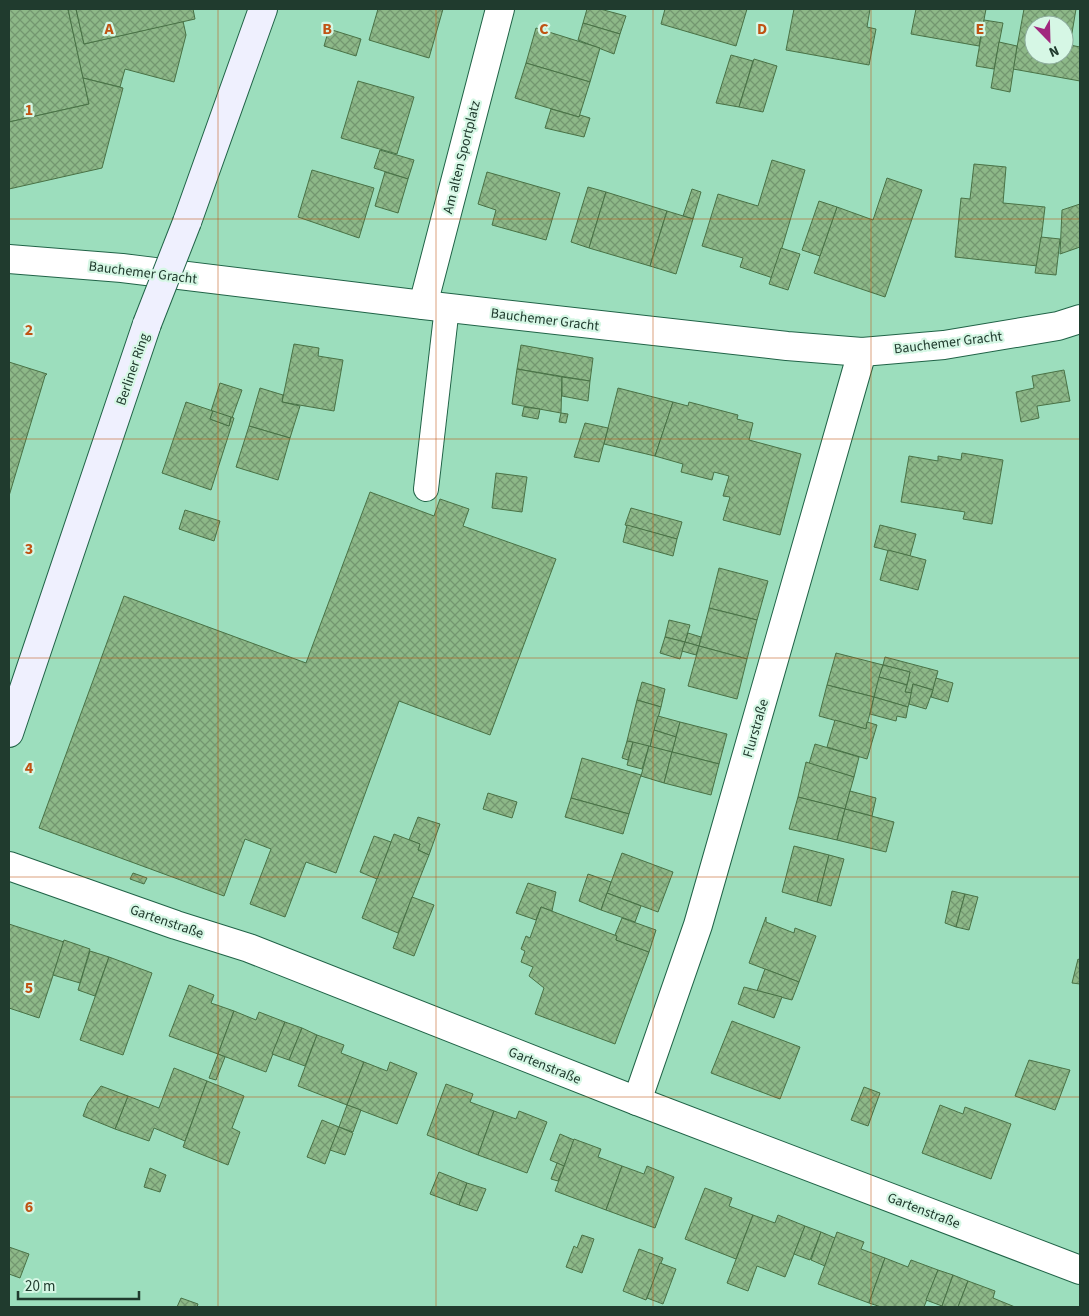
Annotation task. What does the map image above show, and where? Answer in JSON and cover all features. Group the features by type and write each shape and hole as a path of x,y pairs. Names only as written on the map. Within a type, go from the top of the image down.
{"main road":[{"name":"Berliner Ring","path":"9,733 147,324 187,222 264,9"}],"street":[{"name":"Am alten Sportplatz","path":"435,306 500,9"},
{"name":"Bauchemer Gracht","path":"9,259 122,268 787,346 862,352 944,345 1058,326 1080,319"},
{"name":"Flurstraße","path":"637,1102 698,925 862,352"},
{"name":"Gartenstraße","path":"9,866 176,925 249,948 637,1102 1080,1270"}],"lane":[{"path":"426,489 435,306"}],"building":[{"path":"9,9 68,9 89,104 9,122"},
{"path":"68,9 76,9 84,44 183,21 186,35 174,82 125,69 120,87 83,78"},
{"path":"76,9 193,9 195,19 84,44"},
{"path":"378,9 443,9 429,58 369,40"},
{"path":"587,9 600,9 626,16 620,34 583,23"},
{"path":"665,9 747,9 736,46 661,24"},
{"path":"794,9 870,9 867,27 876,29 869,65 786,50"},
{"path":"916,9 986,9 979,46 911,34"},
{"path":"1024,9 1076,9 1074,21 1074,15 1024,15 1024,65 1074,65 1074,46 1080,47 1080,81 1013,69"},
{"path":"984,20 1003,23 994,69 976,66"},
{"path":"583,23 620,34 614,54 578,40"},
{"path":"536,28 600,48 590,82 526,63"},
{"path":"329,29 361,39 356,56 324,46"},
{"path":"999,42 1017,46 1010,92 991,88"},
{"path":"731,55 753,61 739,107 716,103"},
{"path":"754,59 777,66 763,112 739,107"},
{"path":"526,63 590,82 579,117 515,98"},
{"path":"83,78 123,88 102,168 9,189 9,122 89,104"},
{"path":"358,81 414,97 397,154 341,138"},
{"path":"551,109 590,118 584,137 545,128"},
{"path":"380,150 414,160 408,179 374,168"},
{"path":"772,160 805,170 773,278 740,267 743,258 702,246 718,194 758,206"},
{"path":"974,164 1006,167 1003,203 1045,207 1038,266 955,257 961,198 970,199"},
{"path":"312,170 374,188 359,238 298,217"},
{"path":"385,172 408,179 398,213 375,206"},
{"path":"487,172 560,193 546,240 492,225 496,210 478,204"},
{"path":"887,178 922,190 885,297 814,273 837,207 873,220"},
{"path":"588,187 606,192 589,248 571,242"},
{"path":"692,189 701,192 693,219 683,216"},
{"path":"606,192 667,211 650,266 589,248"},
{"path":"819,201 837,207 820,256 802,250"},
{"path":"1080,204 1080,247 1060,254 1062,210"},
{"path":"667,211 693,219 676,274 650,266"},
{"path":"1041,237 1060,239 1056,275 1035,273"},
{"path":"781,248 800,254 788,290 769,284"},
{"path":"294,344 319,348 318,356 343,360 334,411 282,402"},
{"path":"521,345 593,358 590,381 517,369"},
{"path":"9,362 47,374 9,496"},
{"path":"517,369 562,377 561,413 512,404"},
{"path":"1064,370 1070,401 1037,406 1039,418 1021,422 1016,392 1034,388 1032,376"},
{"path":"562,377 590,381 588,401 562,396"},
{"path":"220,383 242,390 232,418 211,411"},
{"path":"260,388 283,395 282,402 300,406 290,438 249,426"},
{"path":"618,388 673,402 655,456 604,444"},
{"path":"186,402 213,411 210,419 229,426 231,417 234,418 211,490 162,473"},
{"path":"673,402 688,406 689,402 738,415 737,419 753,423 749,440 801,454 780,535 723,520 730,497 723,496 729,476 714,472 712,480 681,472 683,464 655,456"},
{"path":"524,407 540,409 538,419 522,416"},
{"path":"213,411 231,417 229,426 210,419"},
{"path":"561,413 568,414 566,423 559,422"},
{"path":"585,423 608,428 599,462 574,457"},
{"path":"249,426 290,438 278,480 236,467"},
{"path":"962,453 1003,460 992,524 963,519 965,512 901,502 909,456 938,461 938,456 961,460"},
{"path":"496,473 527,477 522,512 492,508"},
{"path":"370,492 434,516 440,499 469,509 463,526 556,559 490,735 399,701 336,873 306,862 285,917 250,904 271,849 245,839 224,896 39,828 124,596 306,663"},
{"path":"631,508 682,522 677,539 625,525"},
{"path":"185,510 220,521 214,541 179,529"},
{"path":"627,525 677,539 673,556 623,542"},
{"path":"880,525 916,534 910,556 874,547"},
{"path":"888,550 926,560 918,590 880,580"},
{"path":"719,568 768,581 757,620 709,608"},
{"path":"709,608 757,620 747,659 699,646"},
{"path":"669,620 690,625 685,642 665,637"},
{"path":"688,633 701,637 699,646 685,642"},
{"path":"665,637 685,642 680,659 660,653"},
{"path":"685,642 699,646 696,655 682,651"},
{"path":"699,646 747,659 737,699 688,686"},
{"path":"836,653 883,665 874,697 827,685"},
{"path":"885,657 938,671 933,690 913,684 911,693 905,692 910,672 883,665"},
{"path":"883,665 910,672 907,685 879,677"},
{"path":"879,677 907,685 905,692 912,693 908,707 874,697"},
{"path":"936,678 953,683 948,702 931,697"},
{"path":"642,682 665,689 661,707 637,700"},
{"path":"913,684 933,690 926,709 909,704"},
{"path":"827,685 874,697 866,729 819,716"},
{"path":"874,697 908,707 906,718 897,716 896,721 870,714"},
{"path":"637,700 661,707 650,747 627,741"},
{"path":"658,716 680,722 676,737 654,730"},
{"path":"835,720 866,729 867,722 877,725 867,759 827,747"},
{"path":"680,722 727,734 719,764 672,752"},
{"path":"654,730 676,737 672,752 650,747"},
{"path":"627,741 633,742 628,760 622,758"},
{"path":"633,742 649,746 642,769 627,765"},
{"path":"815,744 859,757 854,777 809,764"},
{"path":"649,746 672,752 664,783 641,776"},
{"path":"672,752 719,764 711,795 664,783"},
{"path":"582,758 641,775 629,814 571,798"},
{"path":"806,762 854,777 845,809 798,797"},
{"path":"850,791 876,798 872,816 845,809"},
{"path":"488,793 517,802 512,818 483,809"},
{"path":"798,797 845,809 837,840 789,829"},
{"path":"571,798 629,814 623,834 565,817"},
{"path":"845,809 894,822 886,852 837,840"},
{"path":"418,817 440,824 429,855 418,850 420,844 409,840"},
{"path":"394,834 420,844 418,850 429,855 398,933 362,918"},
{"path":"374,836 391,842 377,879 360,872"},
{"path":"794,846 829,855 817,902 782,892"},
{"path":"622,853 673,872 658,912 607,893"},
{"path":"829,855 844,859 831,906 817,902"},
{"path":"133,873 147,878 144,884 130,879"},
{"path":"588,874 611,882 601,910 579,901"},
{"path":"528,883 556,892 552,911 541,907 536,920 516,913"},
{"path":"952,891 965,894 956,927 945,923"},
{"path":"607,893 641,906 635,922 601,910"},
{"path":"965,894 978,897 969,930 956,927"},
{"path":"412,897 434,905 414,956 393,948"},
{"path":"541,907 617,936 616,940 649,952 615,1044 535,1014 544,988 529,976 533,967 521,962 525,951 521,949 526,936 530,938"},
{"path":"766,917 766,922 794,933 795,928 816,936 799,982 749,963"},
{"path":"622,918 656,930 649,952 616,940 617,936 615,935"},
{"path":"9,924 64,942 39,1018 9,1008"},
{"path":"64,940 90,949 80,983 53,975"},
{"path":"90,951 109,957 95,996 78,990"},
{"path":"109,957 152,973 123,1055 80,1040"},
{"path":"1078,959 1080,960 1080,984 1072,983"},
{"path":"765,969 799,982 792,1000 757,991"},
{"path":"189,985 214,995 211,1003 234,1011 218,1054 169,1036"},
{"path":"744,987 782,997 774,1018 738,1004"},
{"path":"234,1011 256,1020 259,1012 285,1022 266,1072 218,1054"},
{"path":"732,1021 800,1047 780,1099 711,1073"},
{"path":"285,1022 302,1028 289,1060 272,1054"},
{"path":"302,1028 317,1035 305,1066 289,1060"},
{"path":"317,1035 344,1045 341,1053 364,1062 347,1105 298,1086"},
{"path":"218,1054 225,1057 216,1080 209,1078"},
{"path":"1029,1060 1070,1070 1055,1110 1015,1096"},
{"path":"364,1062 387,1071 390,1062 417,1073 397,1124 347,1105"},
{"path":"174,1068 207,1081 185,1141 154,1128 149,1141 115,1129 128,1096 159,1108"},
{"path":"207,1081 244,1096 232,1128 240,1132 228,1165 183,1147"},
{"path":"446,1084 473,1094 470,1102 494,1111 478,1155 427,1135"},
{"path":"101,1086 128,1096 115,1129 83,1116 88,1103"},
{"path":"864,1087 880,1093 868,1126 851,1120"},
{"path":"347,1105 361,1110 353,1132 339,1127"},
{"path":"940,1105 963,1114 965,1107 1011,1124 991,1179 922,1153"},
{"path":"494,1111 516,1119 519,1111 547,1122 527,1173 478,1155"},
{"path":"322,1120 339,1127 325,1164 307,1157"},
{"path":"339,1127 353,1133 345,1155 330,1150"},
{"path":"560,1134 574,1140 564,1166 550,1160"},
{"path":"574,1139 601,1149 598,1157 622,1166 606,1210 555,1191"},
{"path":"557,1163 564,1166 558,1181 551,1179"},
{"path":"622,1166 644,1174 647,1166 674,1177 655,1228 606,1210"},
{"path":"150,1168 166,1175 160,1192 144,1187"},
{"path":"439,1172 467,1183 459,1205 430,1194"},
{"path":"467,1183 486,1189 477,1211 459,1205"},
{"path":"705,1188 732,1198 729,1206 753,1215 736,1259 685,1239"},
{"path":"753,1215 775,1223 778,1215 805,1226 785,1277 757,1266 748,1291 727,1283"},
{"path":"805,1226 821,1232 810,1260 794,1254"},
{"path":"821,1232 835,1238 825,1266 811,1260"},
{"path":"837,1232 864,1242 861,1249 885,1258 869,1303 818,1284"},
{"path":"582,1235 594,1239 582,1273 566,1267 574,1246 577,1248"},
{"path":"9,1247 29,1254 20,1278 9,1274"},
{"path":"639,1249 663,1258 646,1300 623,1291"},
{"path":"885,1258 908,1267 911,1260 938,1270 924,1307 881,1307 869,1303"},
{"path":"660,1263 676,1269 663,1304 647,1298"},
{"path":"938,1270 953,1275 942,1306 926,1300"},
{"path":"953,1275 968,1281 958,1307 945,1307 942,1306"},
{"path":"968,1281 995,1291 993,1298 1015,1307 958,1307"},
{"path":"181,1298 198,1304 197,1307 177,1307"}]}
